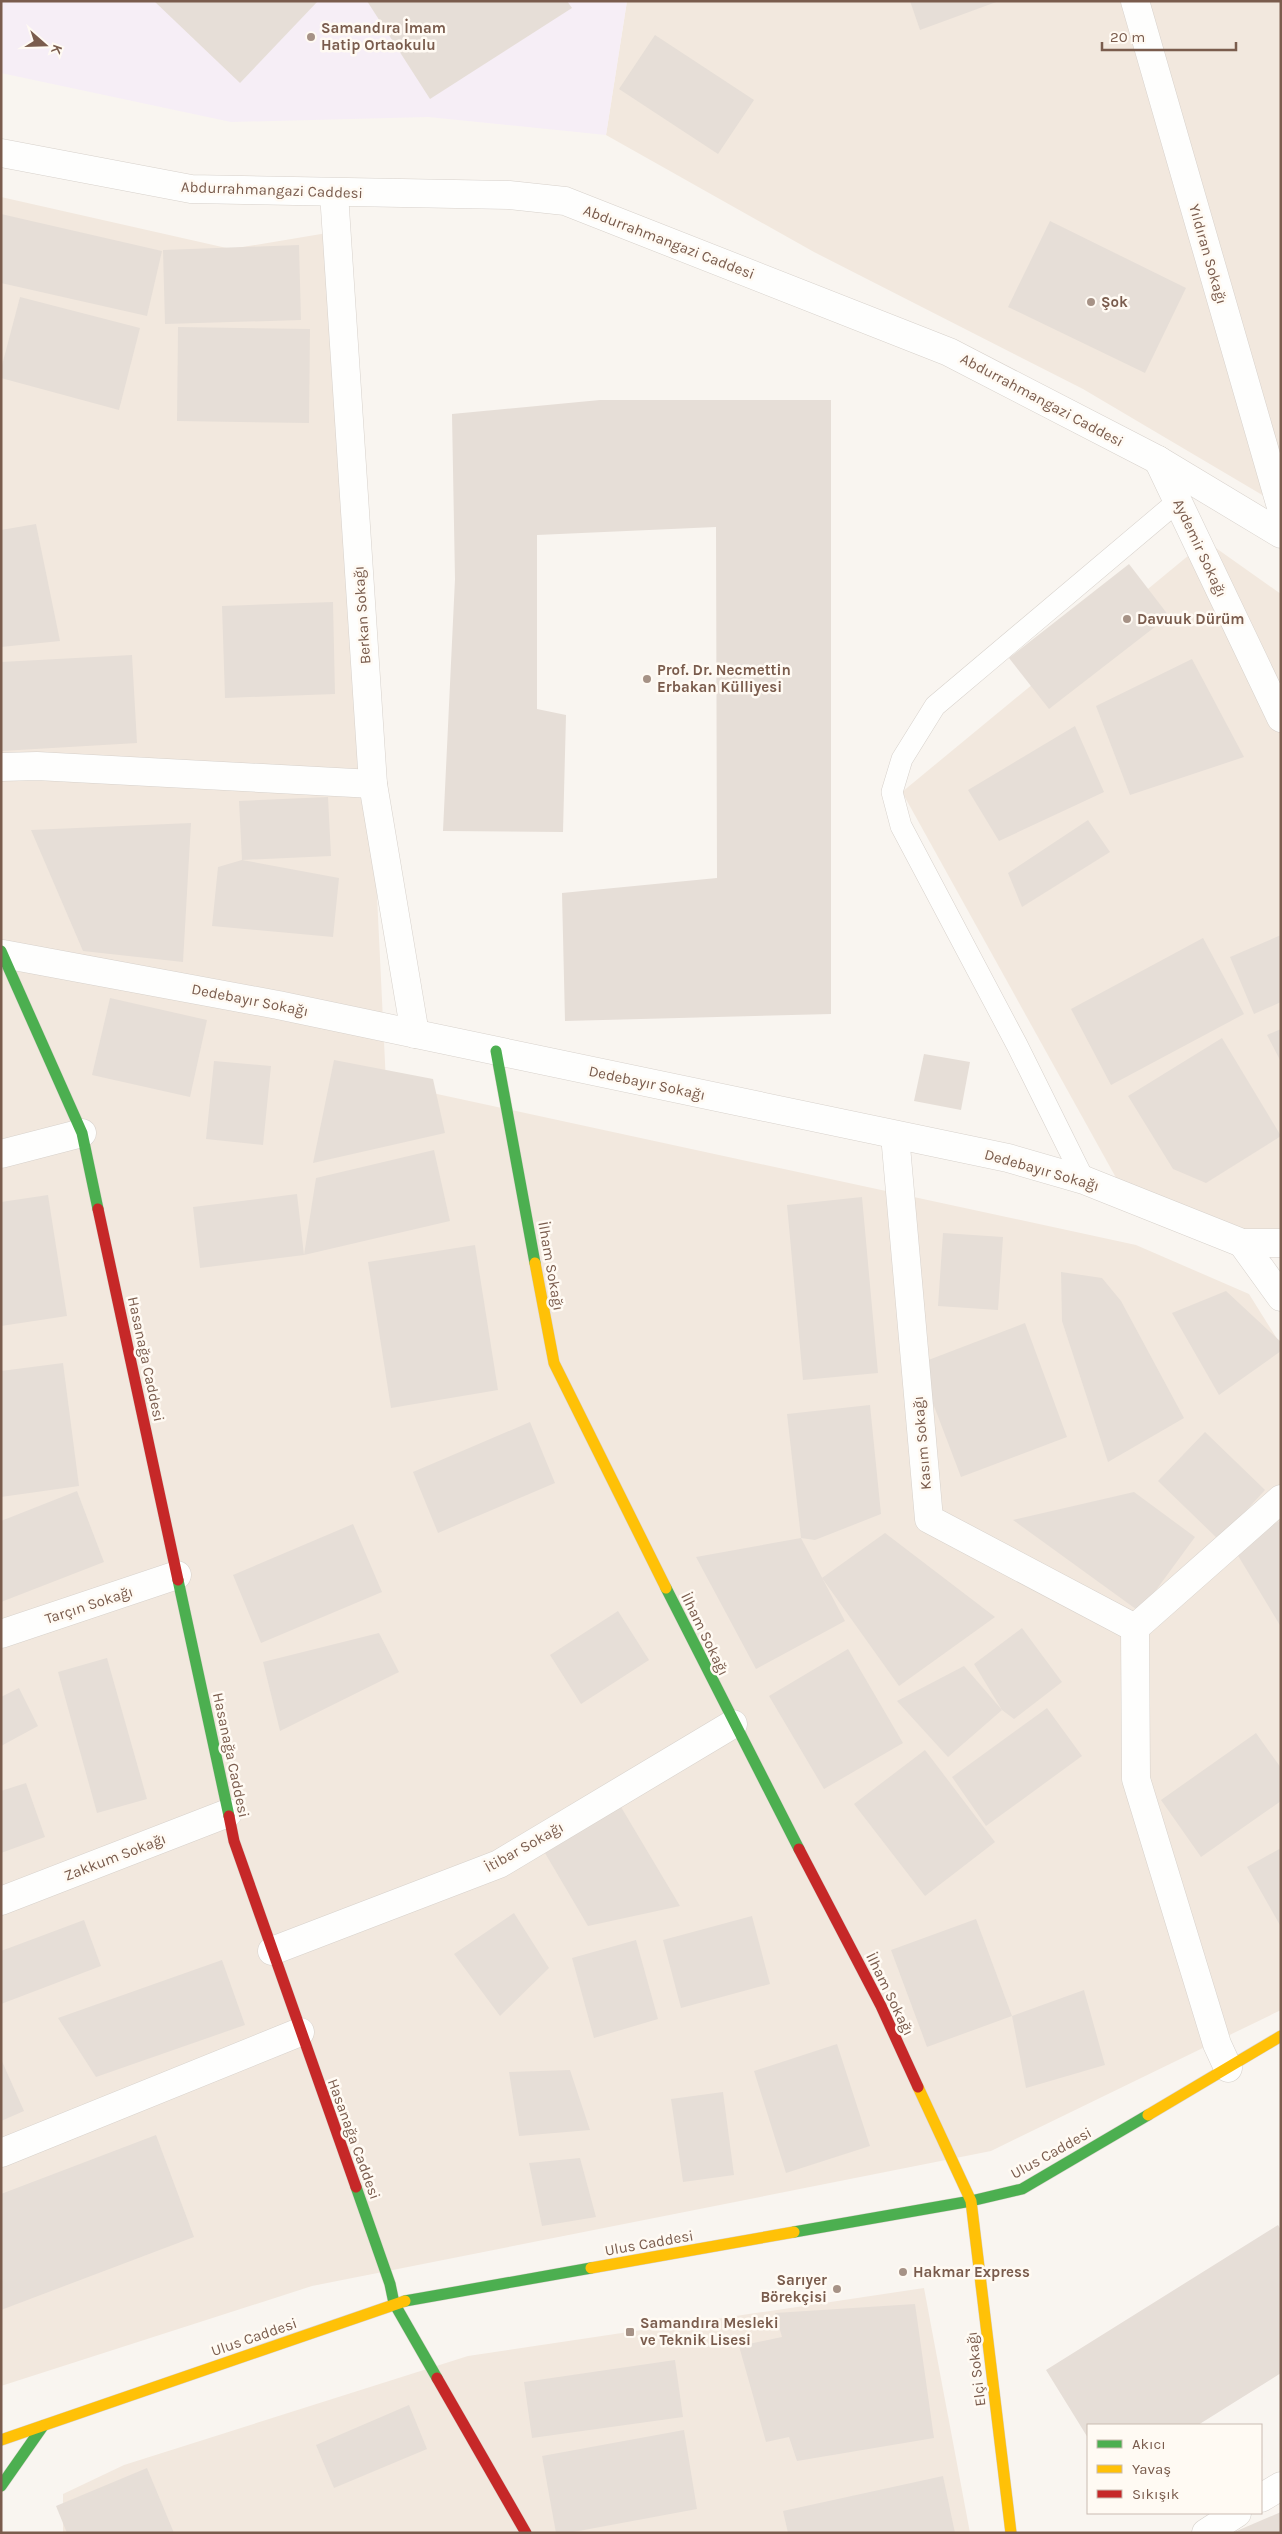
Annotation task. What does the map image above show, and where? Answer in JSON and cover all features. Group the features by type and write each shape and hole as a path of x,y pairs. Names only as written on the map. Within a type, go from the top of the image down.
{"street":[{"name":"Yıldıran Sokağı","path":"1136,1 1281,507"},
{"name":"Abdurrahmangazi Caddesi","path":"1,153 191,189 509,196 565,201 949,352 1158,460 1281,534"},
{"name":"Berkan Sokağı","path":"334,193 372,784 415,1034"},
{"name":"Aydemir Sokağı","path":"1158,460 1281,718"},
{"path":"1,766 37,766 372,784"},
{"name":"Dedebayır Sokağı","path":"2,953 278,1005 1008,1158 1084,1180 1242,1243 1281,1243"},
{"name":"Hasanağa Caddesi","path":"2,953 82,1133 234,1841 390,2284 394,2303 526,2533"},
{"name":"İlham Sokağı","path":"496,1051 554,1362 733,1724 881,2006 971,2201"},
{"path":"1,1154 82,1133"},
{"name":"Kasım Sokağı","path":"895,1135 929,1519 1135,1628"},
{"path":"1242,1243 1281,1297"},
{"path":"1228,2068 1217,2044 1136,1779 1135,1628 1281,1499"},
{"name":"Tarçın Sokağı","path":"1,1634 177,1576"},
{"name":"İtibar Sokağı","path":"272,1951 499,1864 733,1724"},
{"name":"Zakkum Sokağı","path":"1,1901 228,1814"},
{"path":"1,2153 300,2032"},
{"name":"Ulus Caddesi","path":"1,2440 394,2303 971,2201 1022,2189 1281,2036"},
{"name":"Elçi Sokağı","path":"971,2201 1011,2533"},
{"path":"1,2486 43,2426"},
{"path":"1262,2497 1281,2486"},
{"path":"1206,2533 1236,2514"}],"lane":[{"path":"1084,1180 1017,1045 901,826 892,792 902,759 935,706 1178,501"}],"shaded area":[{"name":"Samandıra İmam Hatip Ortaokulu","path":"1,1 627,1 606,135 428,117 231,122 1,73"},
{"path":"627,1 1281,1 1281,506 1083,389 814,252 606,135"},
{"path":"1,197 231,249 345,230 386,1083 1136,1245 1249,1294 1281,1345 1281,2010 991,2151 312,2286 1,2386"},
{"path":"1206,541 1281,594 1281,1235 1135,1212 902,792"},
{"path":"924,2288 970,2533 63,2533 63,2494 124,2465 468,2356"}],"building":[{"path":"154,1 318,1 240,83"},
{"path":"367,1 567,1 572,8 430,99"},
{"path":"910,1 999,1 920,30"},
{"path":"655,35 754,100 718,154 619,89"},
{"path":"1,214 162,251 147,316 1,283"},
{"path":"1050,221 1186,288 1145,373 1008,307"},
{"path":"299,245 301,320 165,324 163,250"},
{"path":"20,297 140,328 119,410 1,378 1,369"},
{"path":"178,327 310,329 309,423 177,421"},
{"path":"600,400 831,400 831,1014 565,1021 562,893 717,878 716,527 537,535 537,709 566,715 563,832 443,831 455,579 452,414"},
{"path":"36,524 60,641 1,647 1,530"},
{"path":"1129,564 1169,616 1049,709 1009,658"},
{"path":"333,602 335,694 225,698 222,606"},
{"path":"132,655 137,743 1,751 1,662"},
{"path":"1192,659 1244,757 1130,795 1096,706"},
{"path":"1075,726 1104,792 999,841 968,790"},
{"path":"328,797 331,856 242,860 239,801"},
{"path":"1088,820 1110,852 1022,907 1008,873"},
{"path":"191,823 183,962 83,951 31,830"},
{"path":"242,860 339,878 333,937 212,926 218,867"},
{"path":"1281,935 1281,1002 1254,1014 1230,957"},
{"path":"1203,938 1244,1014 1111,1085 1071,1009"},
{"path":"110,998 207,1020 190,1097 92,1075"},
{"path":"1281,1029 1281,1062 1267,1035"},
{"path":"1222,1038 1281,1136 1206,1183 1173,1169 1128,1096"},
{"path":"924,1054 970,1062 961,1110 914,1101"},
{"path":"334,1060 433,1079 445,1133 313,1163"},
{"path":"214,1061 271,1066 263,1145 206,1139"},
{"path":"434,1150 450,1221 304,1255 316,1178"},
{"path":"297,1194 304,1255 200,1268 193,1207"},
{"path":"48,1195 67,1316 1,1326 1,1202"},
{"path":"862,1197 878,1373 803,1380 787,1205"},
{"path":"943,1233 1003,1237 998,1310 938,1306"},
{"path":"475,1245 498,1390 391,1408 368,1262"},
{"path":"1061,1272 1102,1278 1121,1301 1184,1418 1108,1462 1062,1321"},
{"path":"1226,1291 1281,1342 1281,1351 1219,1395 1172,1313"},
{"path":"1025,1323 1067,1437 961,1477 918,1364"},
{"path":"63,1363 79,1486 1,1497 1,1371"},
{"path":"870,1405 881,1514 815,1540 801,1538 787,1414"},
{"path":"530,1422 555,1483 438,1533 413,1472"},
{"path":"1205,1432 1265,1490 1219,1540 1158,1481"},
{"path":"77,1491 104,1562 1,1602 1,1521"},
{"path":"1134,1492 1195,1537 1140,1612 1013,1520"},
{"path":"1281,1520 1281,1627 1234,1549"},
{"path":"353,1524 382,1592 261,1643 233,1575"},
{"path":"885,1533 995,1617 899,1686 822,1578"},
{"path":"801,1538 845,1621 756,1669 696,1557"},
{"path":"618,1611 649,1660 581,1704 550,1655"},
{"path":"1022,1628 1062,1682 1014,1719 1002,1710 974,1664"},
{"path":"379,1633 399,1672 280,1731 263,1662"},
{"path":"848,1649 903,1743 824,1789 769,1696"},
{"path":"107,1658 147,1799 97,1813 58,1672"},
{"path":"964,1666 1002,1710 948,1757 897,1701"},
{"path":"19,1688 38,1726 1,1746 1,1697"},
{"path":"1047,1708 1082,1756 986,1826 952,1777"},
{"path":"1256,1733 1281,1768 1281,1801 1201,1857 1161,1800"},
{"path":"925,1750 995,1842 925,1896 854,1804"},
{"path":"26,1783 45,1837 1,1853 1,1791"},
{"path":"618,1802 680,1906 588,1926 542,1848"},
{"path":"1281,1848 1281,1927 1247,1867"},
{"path":"514,1913 549,1968 500,2016 454,1954"},
{"path":"752,1916 770,1984 681,2008 663,1940"},
{"path":"976,1919 1012,2016 927,2047 891,1950"},
{"path":"84,1920 101,1966 1,2004 1,1951"},
{"path":"636,1940 658,2019 594,2038 572,1958"},
{"path":"222,1960 245,2025 96,2077 58,2018"},
{"path":"1084,1990 1105,2065 1026,2088 1012,2016"},
{"path":"837,2044 870,2146 786,2173 754,2071"},
{"path":"1,2059 24,2111 1,2121"},
{"path":"570,2070 590,2130 519,2136 509,2072"},
{"path":"723,2092 734,2175 683,2182 671,2099"},
{"path":"156,2135 194,2237 1,2310 1,2194"},
{"path":"580,2158 596,2217 542,2226 529,2163"},
{"path":"1278,2225 1281,2230 1281,2373 1200,2424 1087,2424 1087,2436 1046,2370"},
{"path":"915,2304 934,2438 797,2461 789,2437 766,2442 739,2346 782,2337 775,2313"},
{"path":"675,2360 683,2417 532,2438 524,2382"},
{"path":"409,2405 427,2449 334,2488 316,2445"},
{"path":"684,2430 697,2509 568,2533 556,2533 542,2456"},
{"path":"147,2468 174,2533 67,2533 56,2506"},
{"path":"943,2476 955,2533 788,2533 783,2511"},
{"path":"1281,2512 1281,2533 1232,2533"}],"traffic: fast":[{"path":"1,951 82,1133 98,1209"},
{"path":"496,1051 535,1263"},
{"path":"178,1580 229,1816"},
{"path":"666,1588 799,1849"},
{"path":"794,2232 971,2201 1022,2189 1148,2115"},
{"path":"356,2187 390,2284 394,2303 437,2378"},
{"path":"405,2301 591,2268"},
{"path":"1,2486 43,2426"}],"traffic: slow":[{"path":"535,1263 554,1363 666,1588"},
{"path":"1148,2115 1281,2036"},
{"path":"918,2087 971,2201 1011,2533"},
{"path":"591,2268 794,2232"},
{"path":"1,2440 405,2301"}],"traffic: jam":[{"path":"98,1209 178,1580"},
{"path":"229,1816 234,1841 356,2187"},
{"path":"799,1849 881,2006 918,2087"},
{"path":"437,2378 526,2533"}],"place":[{"name":"Samandıra İmam Hatip Ortaokulu","path":"311,37"},
{"name":"Şok","path":"1091,302"},
{"name":"Davuuk Dürüm","path":"1127,619"},
{"name":"Prof. Dr. Necmettin Erbakan Külliyesi","path":"647,679"},
{"name":"Hakmar Express","path":"903,2272"},
{"name":"Sarıyer Börekçisi","path":"837,2289"},
{"name":"Samandıra Mesleki ve Teknik Lisesi","path":"630,2332"}]}
